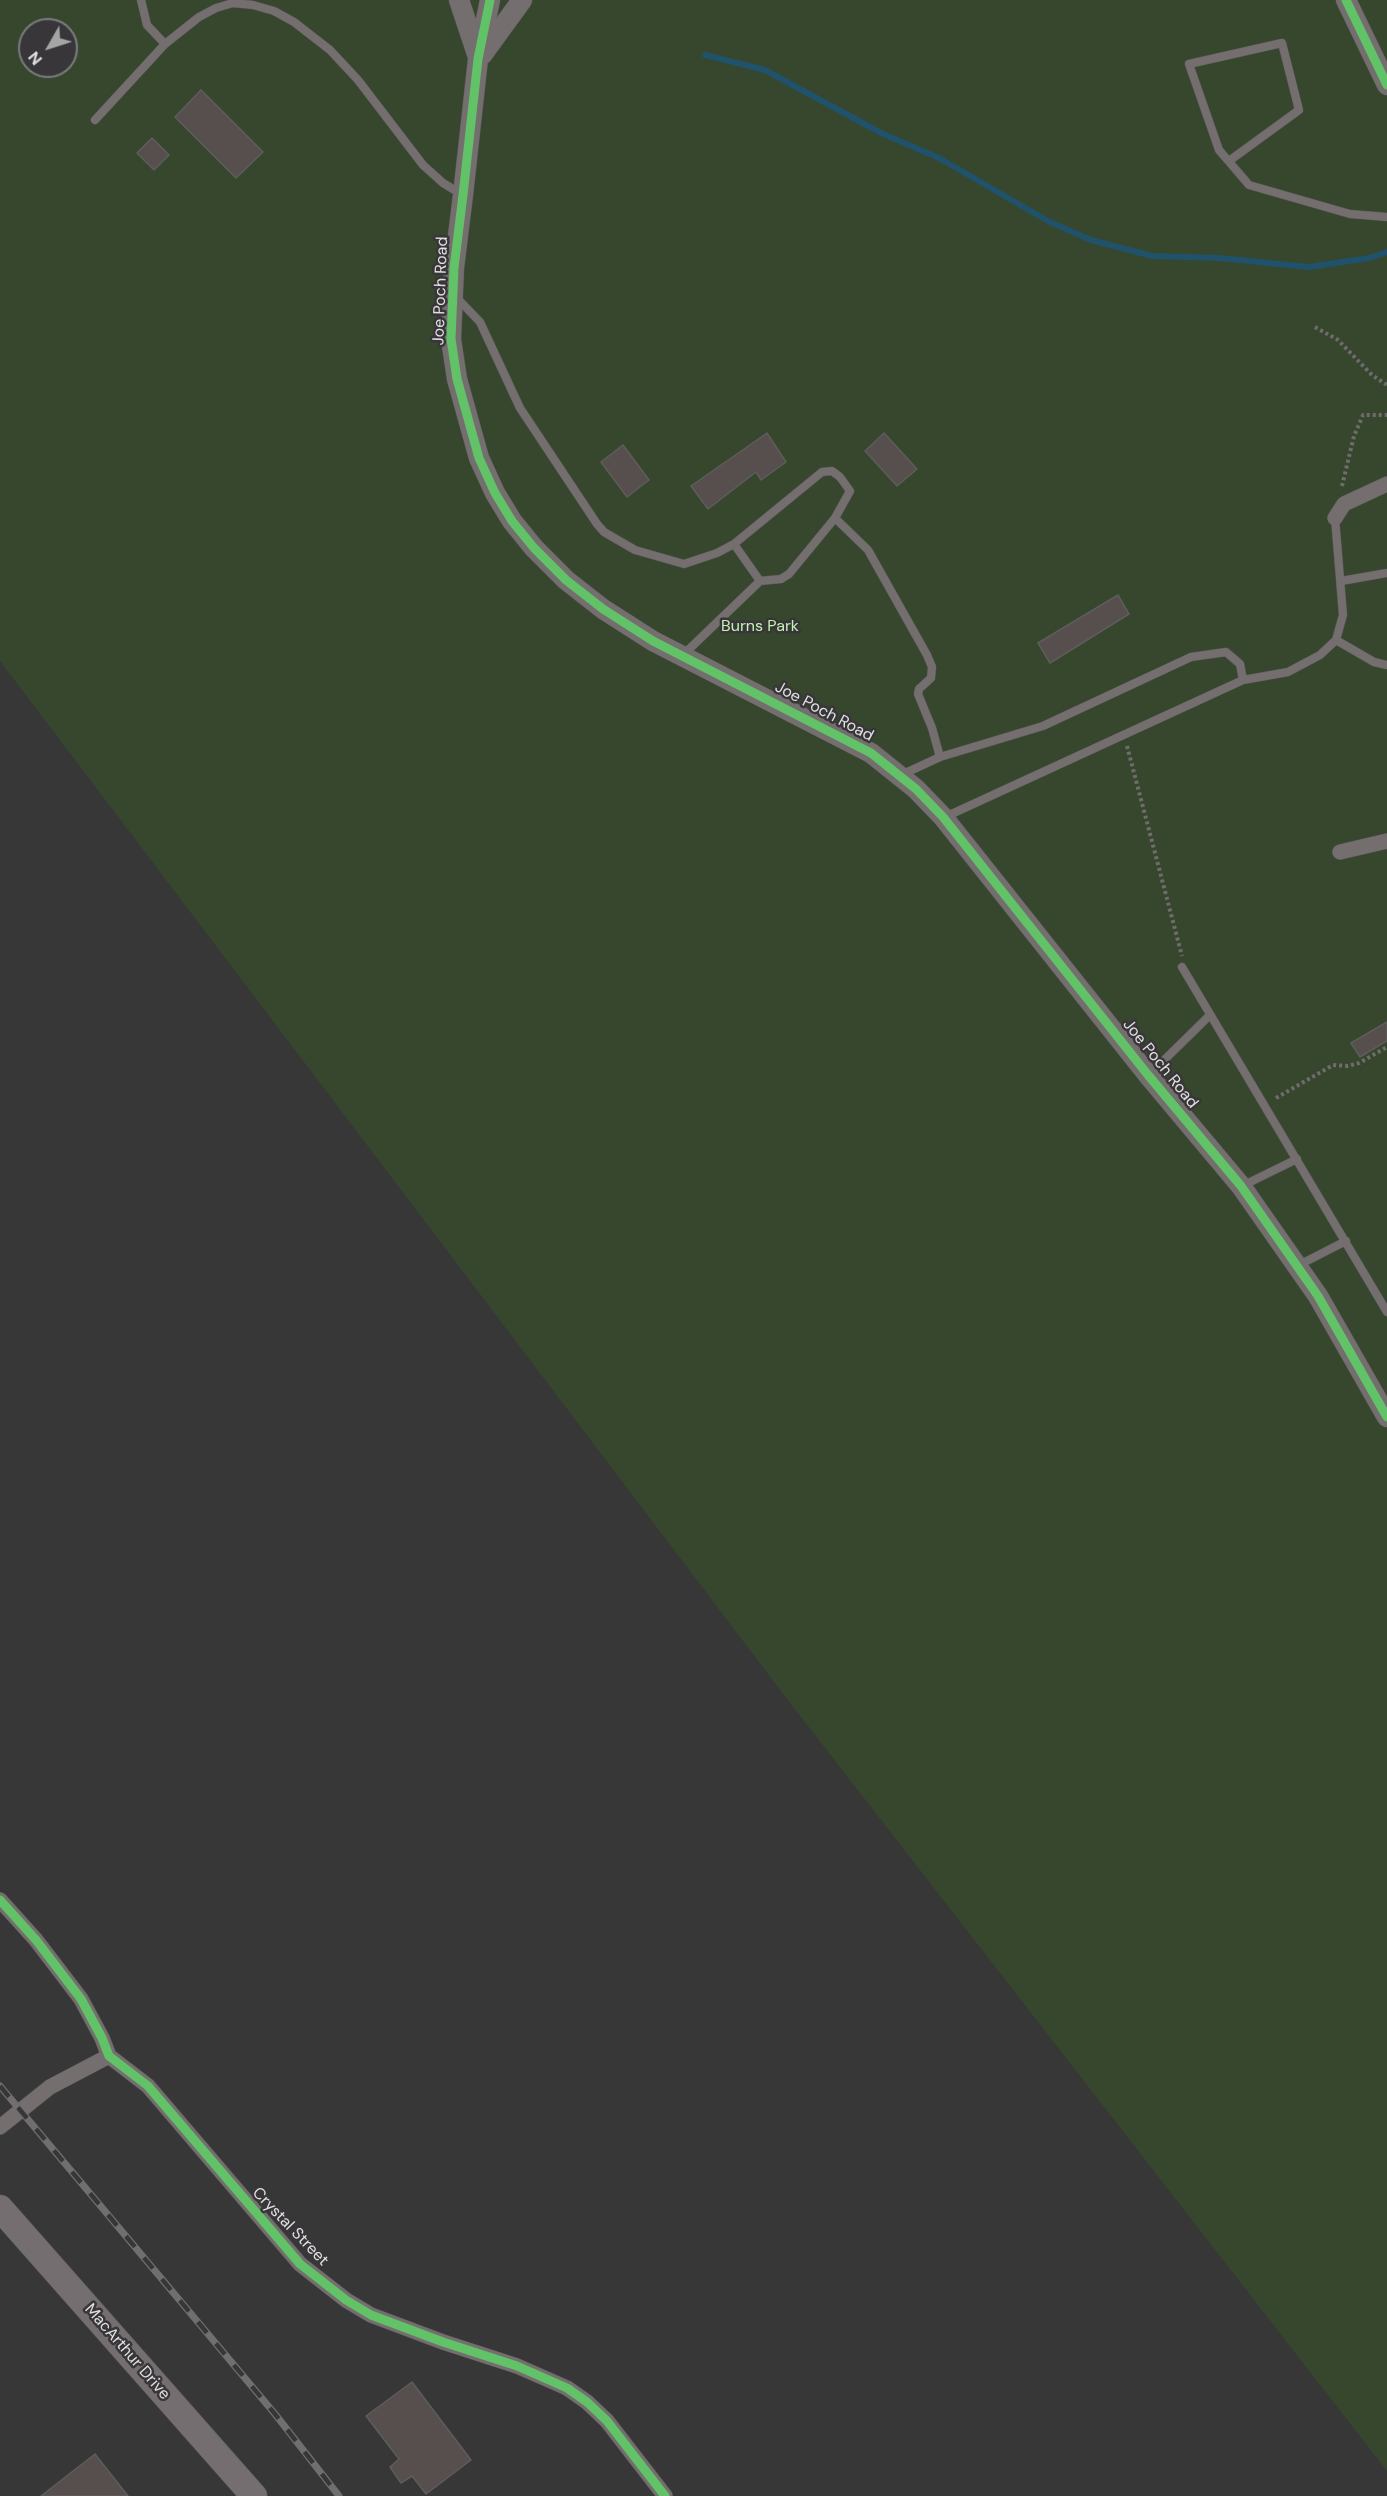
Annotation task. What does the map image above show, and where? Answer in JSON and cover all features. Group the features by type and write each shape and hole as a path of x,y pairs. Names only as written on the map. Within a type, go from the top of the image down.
{"main road":[{"name":"MacArthur Drive","path":"0,2208 254,2496"}],"street":[{"name":"Joe Poch Road","path":"459,0 478,59"},
{"name":"Joe Poch Road","path":"490,0 478,59 453,294 452,339 467,421 491,484 512,521 534,548 566,580 603,609 682,656 871,753 901,775 943,818 1148,1075 1241,1186 1299,1265 1387,1417"},
{"path":"478,59 522,0"},
{"path":"1347,2 1387,85"},
{"path":"1335,518 1350,501 1387,484"},
{"path":"1340,852 1387,841"},
{"name":"Crystal Street","path":"0,1900 36,1940 81,1999 109,2056 148,2086 293,2256 346,2300 396,2326 517,2366 567,2388 607,2421 665,2496"},
{"path":"0,2127 50,2087 109,2056"}],"lane":[{"path":"141,0 147,25 165,44"},
{"path":"95,120 165,44 216,8 233,3 274,11 294,22 330,50 358,80 423,165 443,183 463,195"},
{"path":"1228,161 1299,111 1282,43 1189,64 1219,150 1228,161 1250,185 1350,214 1387,217"},
{"path":"453,294 480,322 520,408 604,532 635,550 684,564 717,553 734,544 827,470 840,477 850,491 835,518 789,574 781,579 759,581 682,656"},
{"path":"835,518 868,550 927,655 933,672 928,683 920,689 919,699 932,728 940,757"},
{"path":"943,818 1244,680 1273,677 1302,667 1336,640 1343,615 1335,518"},
{"path":"734,544 759,581"},
{"path":"1341,581 1387,573"},
{"path":"1336,640 1374,662 1387,665"},
{"path":"901,775 940,757 1043,726 1191,657 1226,652 1240,664 1244,680"},
{"path":"1182,967 1387,1312"},
{"path":"1148,1075 1210,1015"},
{"path":"1241,1186 1297,1159"},
{"path":"1299,1265 1346,1241"}],"path":[{"path":"1315,327 1338,340 1372,375 1387,385"},
{"path":"1335,518 1354,436 1363,415 1387,415"},
{"path":"1123,734 1182,949 1182,967"},
{"path":"1265,1105 1333,1065 1348,1066 1359,1063 1387,1047"}],"green space":[{"name":"Burns Park","path":"0,0 1387,0 1387,2471 787,1699 0,661"}],"building":[{"path":"201,90 263,152 236,178 175,117"},
{"path":"152,138 169,155 154,170 137,153"},
{"path":"767,433 786,462 761,480 756,472 708,509 691,486"},
{"path":"884,433 917,469 897,486 865,451"},
{"path":"623,445 649,480 627,497 601,462"},
{"path":"1118,595 1129,614 1050,663 1038,643"},
{"path":"1387,1022 1387,1041 1360,1057 1351,1043"},
{"path":"412,2382 471,2460 426,2494 412,2476 401,2483 390,2467 399,2459 366,2416"},
{"path":"95,2454 128,2496 41,2496"}],"waterway":[{"path":"705,55 765,70 881,133 939,158 1048,221 1091,240 1152,256 1219,258 1309,267 1369,258 1387,252"}],"railway":[{"path":"0,2086 275,2414 339,2496"}],"cycle path":[{"path":"490,0 478,59 454,268 451,339 457,379 479,458 495,493 512,521 534,548 566,580 603,609 653,641 871,753 916,789 943,817 1148,1075 1241,1186 1318,1296 1387,1417"},
{"path":"1346,0 1387,85"},
{"path":"0,1900 36,1940 81,1999 109,2056 148,2086 300,2264 346,2300 371,2315 517,2366 567,2388 587,2402 607,2421 665,2496"}]}
